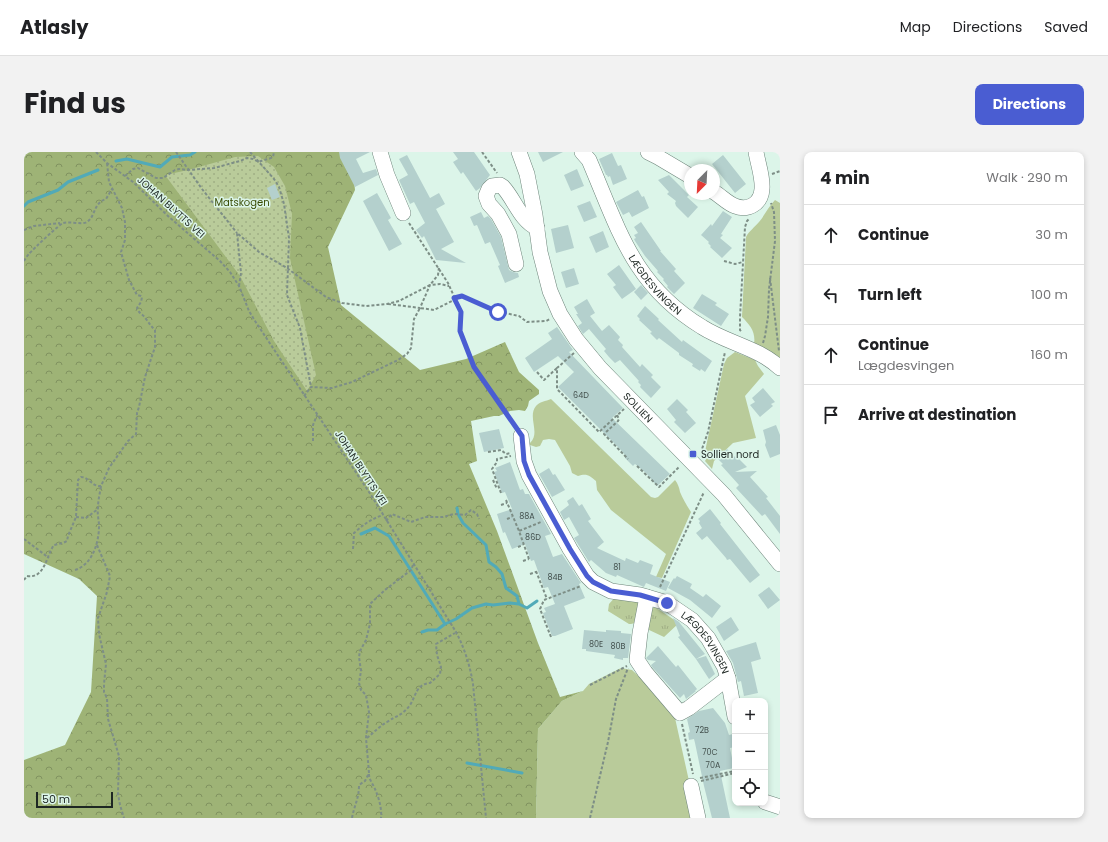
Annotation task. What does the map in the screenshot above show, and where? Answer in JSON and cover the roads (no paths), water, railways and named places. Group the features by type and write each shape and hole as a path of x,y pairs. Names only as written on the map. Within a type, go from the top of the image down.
{"street":[{"path":"380,152 387,175 403,213"},
{"name":"SOLLIEN","path":"519,152 527,174 535,214 540,252 547,281 560,314 581,346 600,368 724,495 780,564"},
{"name":"LÆGDESVINGEN","path":"582,152 589,160 625,245 648,281 680,312 702,328 759,354 779,367"},
{"path":"648,152 684,172"},
{"path":"720,196 736,206 747,208 756,203 760,198 762,190 756,152"},
{"path":"516,264 509,234 498,214 489,204 486,196 487,192 492,186 500,185 503,187 525,218 530,224 537,228"},
{"name":"LÆGDESVINGEN","path":"522,436 524,461 529,475 570,549 587,576 593,582 611,591 667,603 679,610 700,628 717,652 728,678 732,700"},
{"path":"651,599 640,633 637,660 645,672 680,713 689,708 728,678"},
{"path":"691,786 698,818"},
{"path":"768,803 780,807"}],"waterway":[{"path":"116,161 127,159 160,167 172,157 190,155 195,152"},
{"path":"24,206 28,202 58,190 68,182 98,170"},
{"path":"457,508 458,514 463,523 486,545 489,562 502,574 506,588 517,596 519,604 527,608 537,601"},
{"path":"361,534 375,528 389,536 445,624"},
{"path":"422,632 437,630 472,608 486,604 519,604"},
{"path":"467,763 522,773"}],"place":[{"name":"Sollien nord","path":"693,454"}],"park label":[{"name":"Matskogen","path":"242,202"}]}
